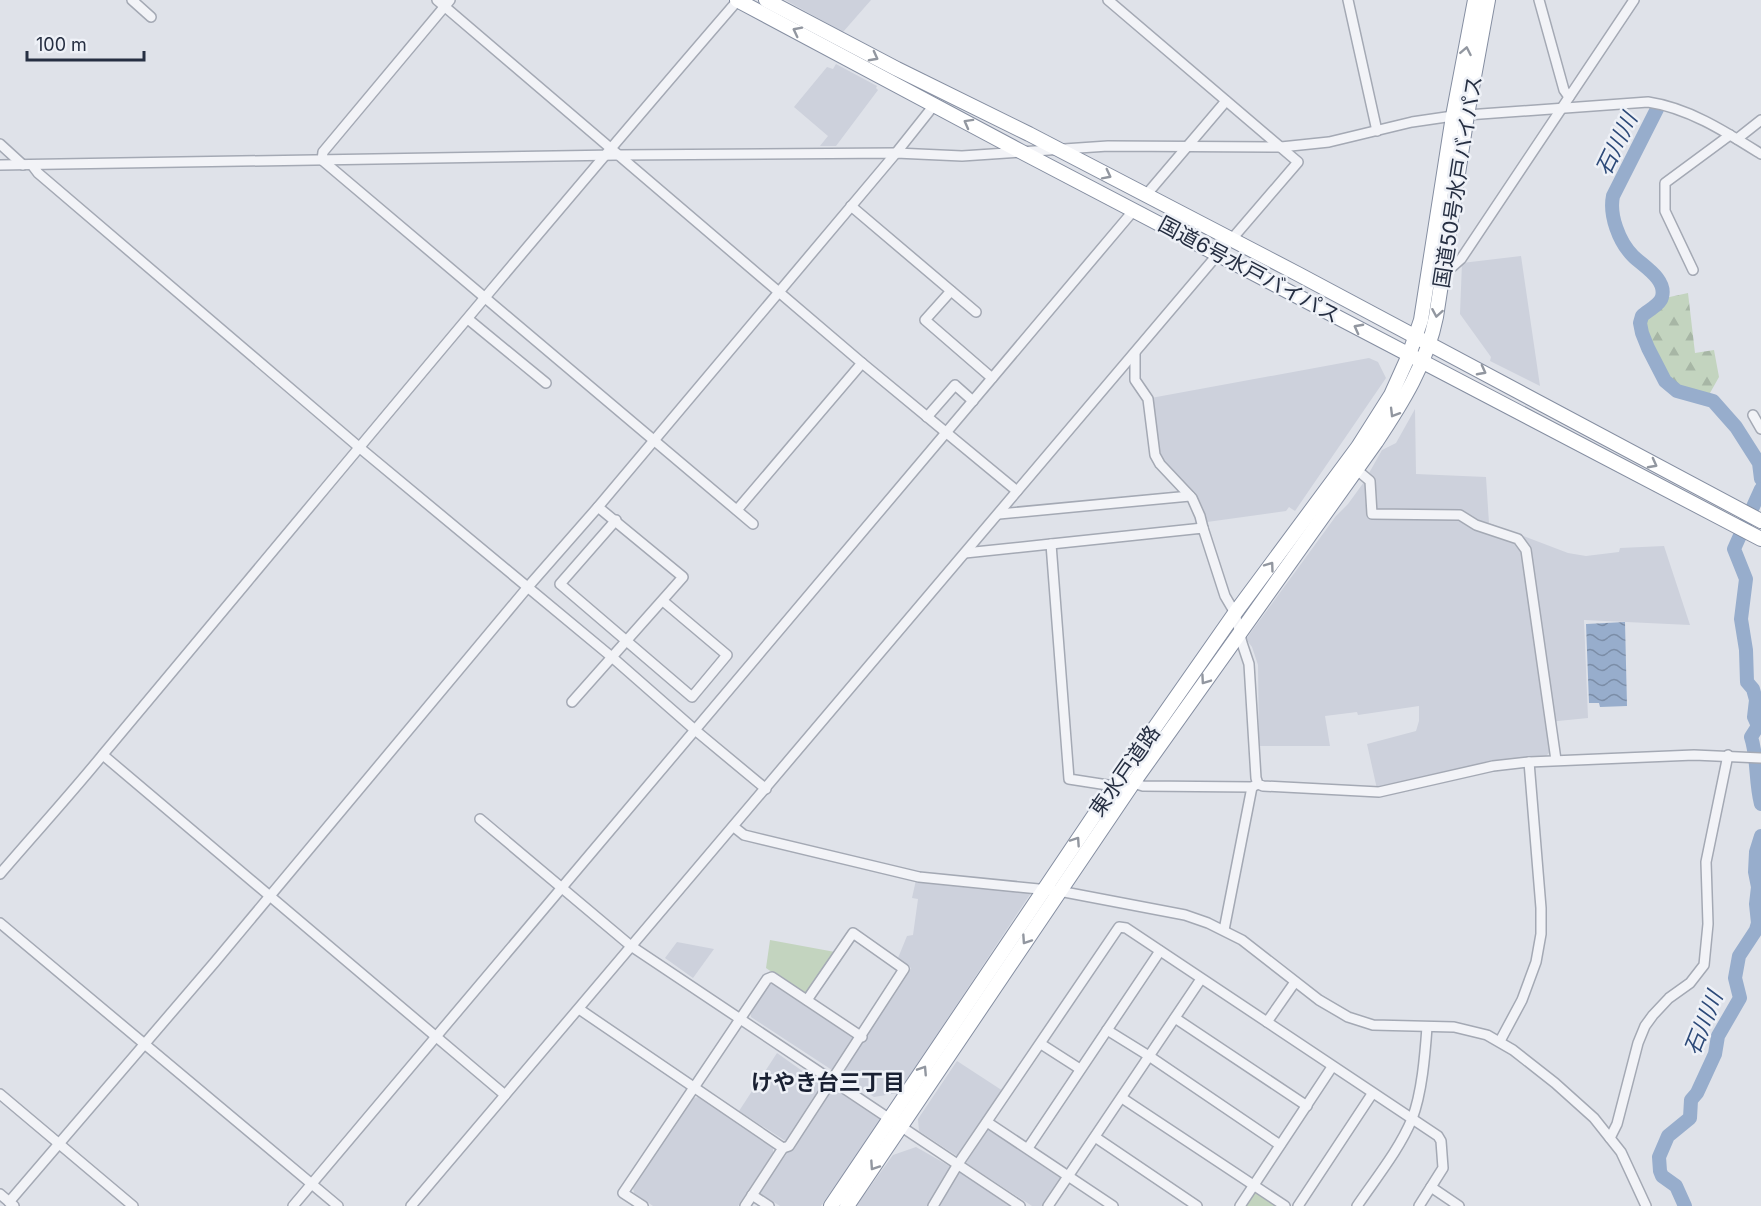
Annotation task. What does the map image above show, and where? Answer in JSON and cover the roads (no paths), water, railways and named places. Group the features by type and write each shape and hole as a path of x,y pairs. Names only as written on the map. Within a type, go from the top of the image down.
{"highway":[{"name":"国道6号水戸バイパス","path":"738,0 1020,151 1756,536"},
{"name":"国道6号水戸バイパス","path":"766,0 1416,336 1760,520"},
{"name":"国道50号水戸バイパス","path":"1423,362 1430,344 1444,273 1460,116 1475,0"},
{"name":"国道50号水戸バイパス","path":"1416,336 1460,116 1488,0"},
{"name":"東水戸道路","path":"847,1206 896,1123 1044,890 1114,786 1235,614 1368,432 1391,395 1416,336"},
{"name":"東水戸道路","path":"831,1206 896,1123 1239,632 1357,470 1389,422 1423,362"}],"street":[{"path":"132,0 151,17"},
{"path":"0,874 103,755 289,530 611,153 738,0"},
{"path":"1108,0 1298,162 1232,240"},
{"path":"1348,0 1377,131"},
{"path":"1539,0 1564,90 1569,97"},
{"path":"1444,273 1461,259 1634,0"},
{"path":"322,160 323,152 444,2 611,153 779,290 862,363 1017,491"},
{"path":"1146,195 1226,101"},
{"path":"0,165 611,153 896,153 955,156 1108,146 1281,147 1329,142 1412,122 1460,116 1634,103 1659,104 1677,109 1761,153"},
{"path":"0,1194 12,1204 59,1144 598,507 935,104"},
{"path":"1694,270 1665,211 1665,183 1761,120"},
{"path":"0,144 46,180 360,448 613,658 766,789"},
{"path":"322,160 753,524"},
{"path":"851,206 976,312"},
{"path":"293,1206 1134,210"},
{"path":"411,1206 1218,254"},
{"path":"951,291 925,320 992,378"},
{"path":"468,319 546,383"},
{"path":"1135,354 1135,380 1148,399 1155,455 1160,464 1190,496 1200,516 1225,596 1235,614 1249,664 1255,783 1224,930"},
{"path":"737,510 862,363"},
{"path":"927,417 955,385 973,401"},
{"path":"1753,415 1761,429"},
{"path":"1357,470 1370,481 1372,514 1460,515 1476,525 1518,540 1523,544 1526,550 1556,760"},
{"path":"999,514 1190,496"},
{"path":"572,702 682,577 598,507"},
{"path":"616,520 560,584 692,697 728,656 663,601"},
{"path":"965,553 1203,528"},
{"path":"1051,544 1069,779 1114,786"},
{"path":"103,755 505,1095"},
{"path":"1610,1138 1617,1124 1638,1042 1645,1026 1669,998 1690,982 1704,965 1708,924 1706,862 1728,755"},
{"path":"1133,783 1143,786 1255,783 1263,786 1379,792 1493,766 1529,762 1728,755 1757,758"},
{"path":"1500,1041 1522,999 1533,971 1541,934 1541,908 1529,762"},
{"path":"480,819 631,946 1020,1206"},
{"path":"734,827 744,835 919,878 1059,891 1185,915 1224,930 1242,940 1335,1010 1362,1022 1384,1026 1463,1028 1500,1041 1581,1104 1610,1138 1628,1166 1646,1206"},
{"path":"0,923 338,1206"},
{"path":"933,1206 958,1164 1119,927 1126,928 1438,1136 1441,1141 1443,1168 1419,1206"},
{"path":"745,1206 783,1148 789,1146 862,1037 904,969 853,933 807,1000"},
{"path":"1028,1148 1160,951"},
{"path":"643,1206 623,1193 767,979 772,977 862,1037"},
{"path":"1048,1206 1201,979"},
{"path":"1267,1022 1295,981"},
{"path":"579,1009 783,1148"},
{"path":"1175,1018 1307,1106"},
{"path":"1357,1206 1400,1143 1412,1119 1427,1027"},
{"path":"1107,1030 1280,1145"},
{"path":"1041,1044 1080,1069"},
{"path":"1240,1206 1332,1067"},
{"path":"0,1094 133,1206"},
{"path":"1298,1206 1372,1094"},
{"path":"1122,1098 1286,1206"},
{"path":"987,1122 1113,1206"},
{"path":"1095,1137 1197,1206"},
{"path":"1431,1187 1459,1206"},
{"path":"752,1195 769,1206"}],"water":[{"path":"1625,622 1627,706 1600,707 1599,703 1589,703 1586,624"}],"waterway":[{"name":"石川川","path":"1657,109 1613,196 1612,203 1616,228 1623,243 1633,256 1658,279 1663,290 1659,303 1642,316 1640,323 1642,333 1665,381 1677,391 1713,401 1736,427 1759,463 1761,479"},
{"name":"石川川","path":"1761,489 1734,549 1746,579 1741,619 1746,650 1747,682 1753,689 1756,700 1754,717 1758,726 1751,737 1761,804"},
{"name":"石川川","path":"1685,1206 1676,1186 1662,1176 1659,1157 1668,1136 1690,1118 1691,1100 1697,1093 1715,1054 1718,1036 1740,998 1735,978 1739,956 1758,923 1756,904 1758,887 1755,872 1756,852 1761,836"}],"district":[{"name":"けやき台三丁目","path":"828,1082"}]}
